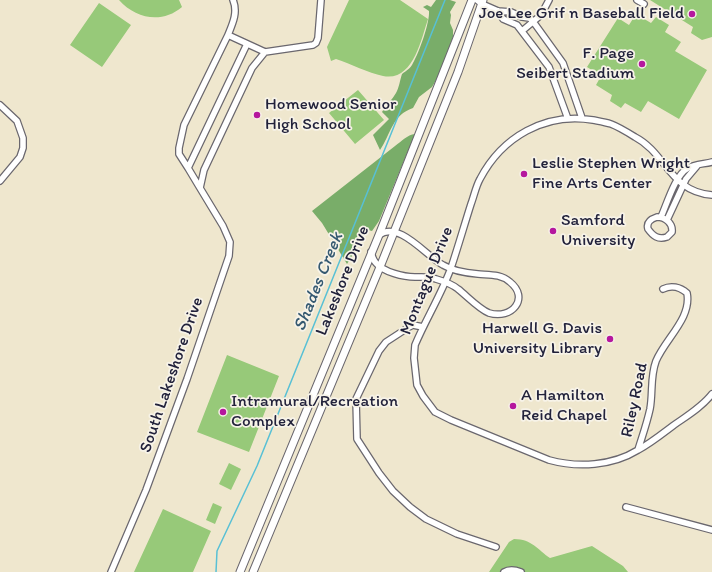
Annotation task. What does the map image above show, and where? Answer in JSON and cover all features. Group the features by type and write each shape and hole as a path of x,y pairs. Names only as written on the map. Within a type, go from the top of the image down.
{"main road":[{"name":"Lakeshore Drive","path":"240,572 379,235 472,0"},
{"name":"Lakeshore Drive","path":"254,572 380,267 458,72 481,1"}],"street":[{"name":"South Lakeshore Drive","path":"111,572 146,490 187,379 231,248 223,226 179,154 178,148 184,125 228,34 236,12 236,6 233,0"},
{"path":"228,34 265,52 313,45 316,43 318,38 322,0"},
{"path":"522,31 544,11 549,0"},
{"path":"637,0 644,4"},
{"path":"481,1 498,11 511,12 522,17 529,18 533,22 563,63 582,118"},
{"path":"498,11 502,18 517,25 550,69 568,119"},
{"path":"517,25 522,17"},
{"path":"188,168 247,44"},
{"path":"200,188 204,170 252,68 265,52"},
{"path":"0,105 17,121 23,138 23,148 20,157 0,181"},
{"name":"Montague Drive","path":"712,195 690,190 677,180 652,150 640,140 610,123 582,118 560,119 535,126 503,146 490,162 479,180 445,282 415,345 414,358 417,385 422,396 435,412 549,460 563,464 598,464 627,456 638,451 695,410 712,394"},
{"path":"661,217 677,180 686,169 712,162"},
{"path":"667,220 683,184 689,174 697,166"},
{"path":"661,217 667,220 672,226 671,233 665,238 656,237 649,231 648,224 653,218 661,217"},
{"path":"371,252 375,262 380,267 398,275 417,277 426,276 457,287 488,312 505,314 513,310 516,306 518,300 517,290 513,284 506,279 499,276 467,273 450,269 435,260 415,242 394,232 383,232 379,235"},
{"name":"Riley Road","path":"638,451 650,409 654,367 659,355 674,334 684,315 688,299 687,292 682,288 667,287 663,289"},
{"path":"423,327 411,325 386,342 379,351 356,399 357,439 379,473 393,491 410,507 421,515 457,534 496,547"},
{"path":"626,507 712,530"},
{"path":"504,572 507,570 514,570 521,572"}],"green space":[{"path":"119,0 179,0 182,7 166,16 149,17 133,12"},
{"path":"349,0 400,0 428,19 419,48 409,66 402,73 393,76 383,76 371,73 336,59 331,61 327,47"},
{"path":"436,0 450,0 456,2 450,12 450,23 453,30 453,37 439,75 432,87 419,97 413,108 406,111 396,120 380,150 373,135 389,119 382,112 396,93 402,74 411,66 424,37 429,11 423,7 427,5 431,7"},
{"name":"Joe Lee Grif n Baseball Field","path":"650,0 712,0 712,37 702,40 691,33 693,27"},
{"path":"99,3 131,25 102,67 70,45"},
{"name":"F. Page Seibert Stadium","path":"636,14 651,23 656,17 669,25 665,32 681,42 675,51 707,70 679,119 648,101 641,112 625,103 621,108 610,101 612,95 596,85 601,76 587,67 618,18 629,25"},
{"path":"358,90 384,120 355,144 329,113"},
{"path":"415,134 379,221 372,231 368,230 358,234 352,256 347,264 322,223 312,211 405,138"},
{"path":"227,355 279,376 249,452 197,432"},
{"path":"229,463 241,469 231,490 219,484"},
{"path":"213,503 222,507 215,524 206,520"},
{"path":"163,509 211,531 193,572 134,572"},
{"path":"514,539 520,539 530,543 550,558 592,546 623,566 628,572 489,572 509,542"}],"waterway":[{"name":"Shades Creek","path":"216,572 217,551 257,466 445,0"}],"place":[{"name":"Joe Lee Grif n Baseball Field","path":"692,14"},
{"name":"F. Page Seibert Stadium","path":"642,64"},
{"name":"Homewood Senior High School","path":"257,115"},
{"name":"Leslie Stephen Wright Fine Arts Center","path":"524,174"},
{"name":"Samford University","path":"553,231"},
{"name":"Harwell G. Davis University Library","path":"610,339"},
{"name":"A Hamilton Reid Chapel","path":"513,406"},
{"name":"Intramural/Recreation Complex","path":"223,412"}]}
